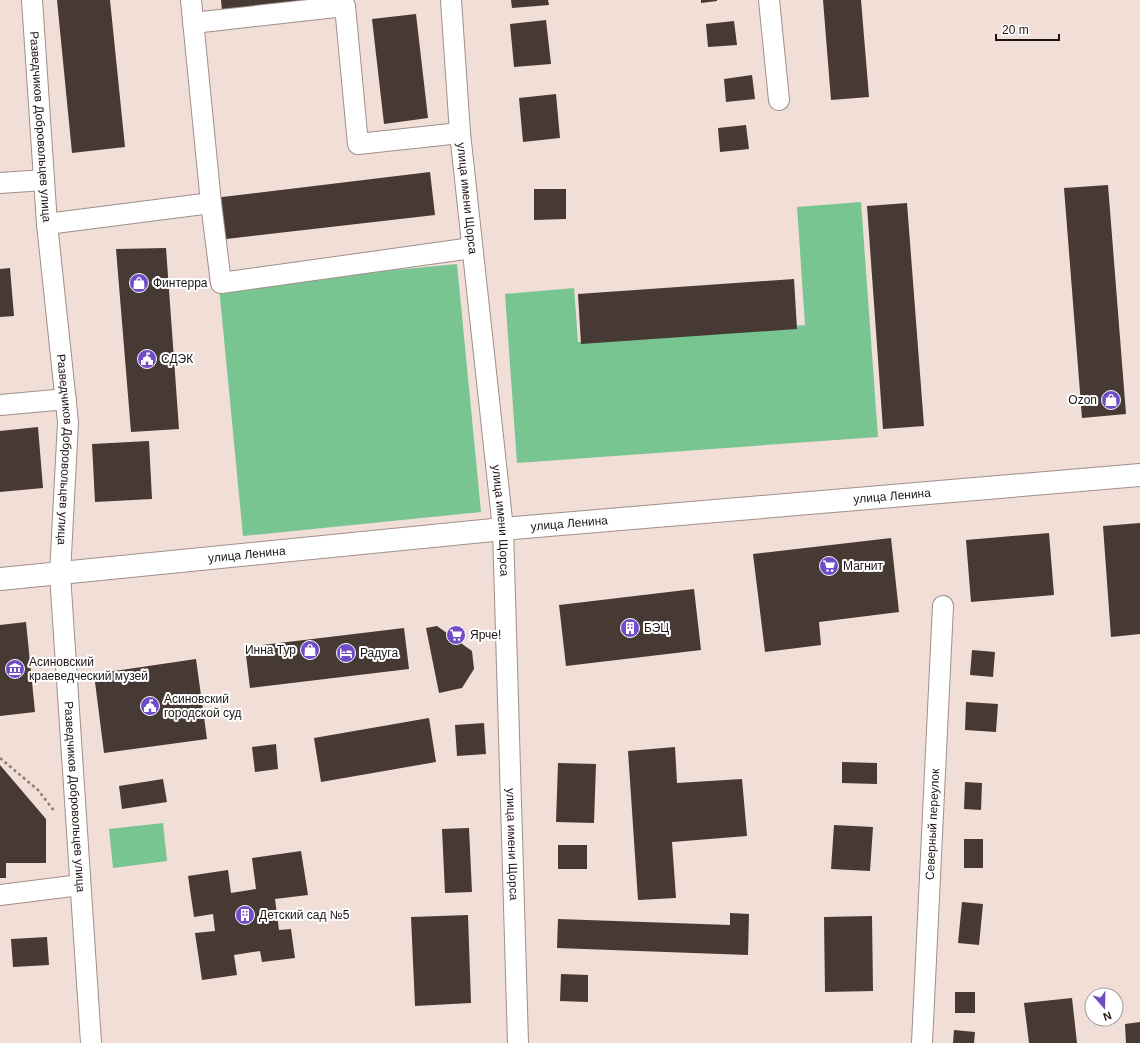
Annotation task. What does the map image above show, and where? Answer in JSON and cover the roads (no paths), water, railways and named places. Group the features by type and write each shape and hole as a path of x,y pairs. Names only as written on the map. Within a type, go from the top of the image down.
{"main road":[{"name":"улица Ленина","path":"0,579 502,529 1140,475"}],"street":[{"name":"Разведчиков Добровольцев улица","path":"32,0 47,224 68,422 60,574 91,1043"},
{"path":"191,0 211,204 222,283 472,248"},
{"name":"улица имени Щорса","path":"451,0 460,133 502,529 518,1043"},
{"path":"769,0 779,100"},
{"path":"193,23 345,6 358,144 460,133"},
{"path":"0,183 44,180"},
{"path":"47,224 211,204"},
{"path":"0,405 66,399"},
{"name":"Северный переулок","path":"922,1043 943,606"},
{"path":"0,895 80,885"}],"place":[{"name":"Финтерра","path":"139,283"},
{"name":"СДЭК","path":"147,359"},
{"name":"Ozon","path":"1111,400"},
{"name":"Магнит","path":"829,566"},
{"name":"БЭЦ","path":"630,628"},
{"name":"Ярче!","path":"456,635"},
{"name":"Инна Тур","path":"310,650"},
{"name":"Радуга","path":"346,653"},
{"name":"Асиновский краеведческий музей","path":"15,669"},
{"name":"Асиновский городской суд","path":"150,706"},
{"name":"Детский сад №5","path":"245,915"}]}
